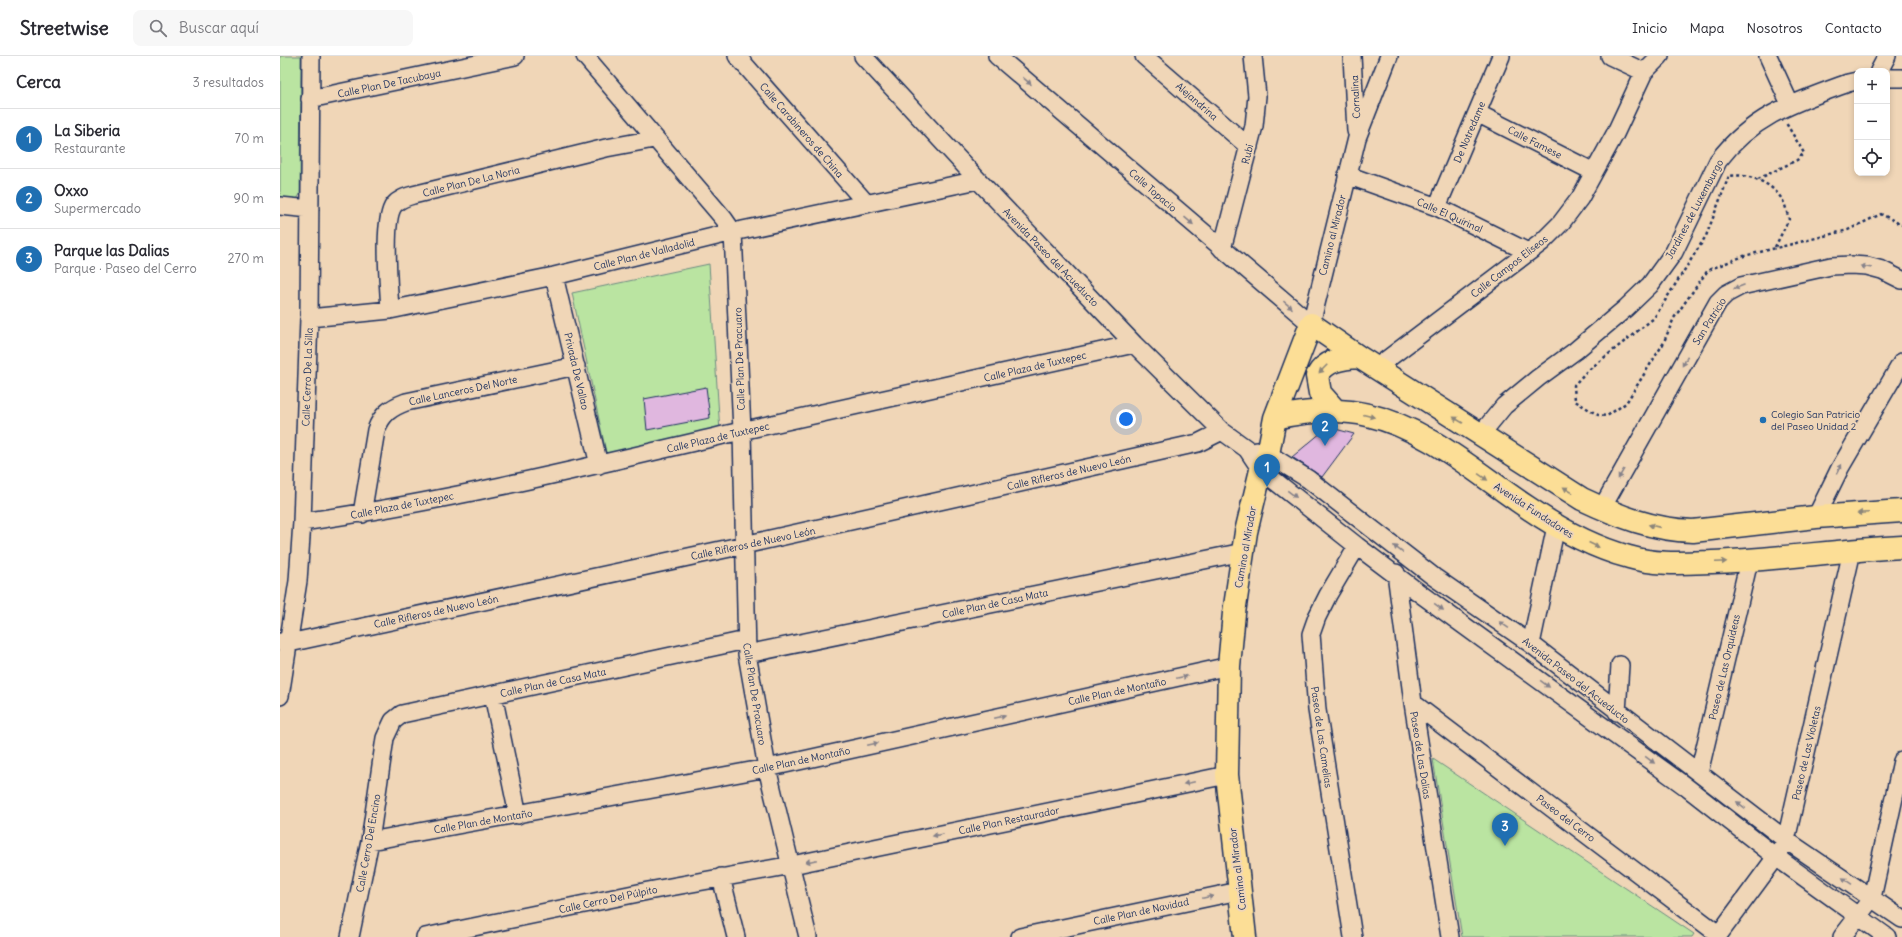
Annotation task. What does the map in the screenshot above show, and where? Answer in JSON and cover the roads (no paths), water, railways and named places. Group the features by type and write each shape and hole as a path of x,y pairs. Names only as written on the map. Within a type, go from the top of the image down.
{"main road":[{"path":"1310,324 1577,495 1602,508 1636,522 1677,530 1717,529 1816,517 1902,511"},
{"name":"Camino al Mirador","path":"1245,937 1227,775 1229,666 1234,613 1243,552 1275,418 1310,324"},
{"path":"1336,411 1320,393 1317,376 1324,367 1330,363 1347,358 1368,362"},
{"name":"Avenida Fundadores","path":"1275,418 1291,414 1336,411 1369,415 1412,432 1460,460 1556,526 1602,549 1652,562 1670,564 1749,561 1902,547"}],"street":[{"name":"Calle Cerro De La Silla","path":"280,696 285,642 298,581 302,522 310,318 311,56"},
{"name":"Calle Plan De Tacubaya","path":"310,99 515,56"},
{"path":"585,56 654,139 724,219 733,232"},
{"name":"Calle Carabineros de China","path":"737,56 867,204"},
{"name":"Avenida Paseo del Acueducto","path":"863,56 978,180 1134,344 1222,431 1265,462 1357,546 1685,786 1776,857 1887,937"},
{"name":"Calle Topacio","path":"997,56 1310,324"},
{"name":"Alejandrina","path":"1144,56 1249,147"},
{"name":"Rubí","path":"1222,249 1249,147 1257,96 1253,56"},
{"name":"Cornalina","path":"1352,56 1357,138"},
{"name":"Camino al Mirador","path":"1310,324 1357,138 1390,56"},
{"name":"De Notredame","path":"1437,207 1501,56"},
{"path":"1610,56 1644,72"},
{"name":"Calle Campos Elíseos","path":"1368,362 1528,252 1561,223 1580,198 1615,134 1644,72 1660,56"},
{"path":"1768,56 1785,107"},
{"path":"1881,68 1887,56"},
{"path":"1890,78 1902,78"},
{"name":"Jardines de Luxemburgo","path":"1481,434 1504,406 1538,378 1575,351 1626,308 1650,285 1674,252 1718,161 1742,134 1764,118 1785,107 1854,82"},
{"name":"Calle Famese","path":"1477,112 1594,172"},
{"name":"Calle Plan De La Noria","path":"390,310 387,223 394,205 401,199 606,148 654,139"},
{"name":"Calle El Quirinal","path":"1347,175 1437,207 1528,252"},
{"name":"Calle Plan de Valladolid","path":"310,318 390,310 554,276 733,232 978,180"},
{"path":"280,206 310,209"},
{"name":"Calle Plan De Pracuaro","path":"733,232 742,431 746,647 767,768 792,865 808,937"},
{"name":"San Patricio","path":"1602,508 1718,302 1726,294 1747,284 1831,266 1867,266 1882,270 1902,280"},
{"name":"Privada De Vallao","path":"554,276 599,465"},
{"name":"Calle Plaza de Tuxtepec","path":"302,522 362,514 599,465 742,431 1134,344"},
{"path":"1816,517 1840,468 1902,362"},
{"name":"Calle Lanceros Del Norte","path":"362,514 376,430 380,419 386,412 406,402 576,366"},
{"name":"Calle Rifleros de Nuevo León","path":"285,642 744,545 1198,443 1222,431"},
{"name":"Avenida Paseo del Acueducto","path":"1265,462 1308,480 1434,577 1531,644 1617,712 1786,840 1902,919"},
{"path":"1531,644 1556,526"},
{"name":"Paseo de Las Camelias","path":"1353,937 1317,710 1311,634 1317,617 1328,595 1357,546"},
{"name":"Paseo de Las Violetas","path":"1718,935 1776,857 1786,840 1852,551"},
{"name":"Calle Plan de Casa Mata","path":"384,750 388,728 393,721 402,714 493,695 1243,552"},
{"name":"Paseo de Las Orquídeas","path":"1699,774 1749,561"},
{"name":"Paseo de Las Dalias","path":"1396,574 1413,703 1450,937"},
{"path":"1422,594 1434,577"},
{"path":"1617,712 1620,665"},
{"name":"Calle Plan de Montaño","path":"370,841 767,768 1229,666"},
{"path":"493,695 518,815"},
{"name":"Paseo del Cerro","path":"1413,703 1718,935"},
{"name":"Calle Cerro Del Encino","path":"350,937 370,841 384,750"},
{"path":"1842,937 1872,898 1902,761"},
{"name":"Calle Plan Restaurador","path":"792,865 1227,775"},
{"name":"Calle Cerro Del Púlpito","path":"426,937 722,876 792,865"},
{"path":"722,876 736,937"},
{"name":"Calle Plan de Navidad","path":"1020,937 1239,891"}],"place":[{"name":"Colegio San Patricio del Paseo Unidad 2","path":"1763,420"},
{"name":"Oxxo","path":"1325,446"},
{"name":"La Siberia","path":"1267,487"},
{"name":"Parque las Dalias","path":"1505,846"}]}
